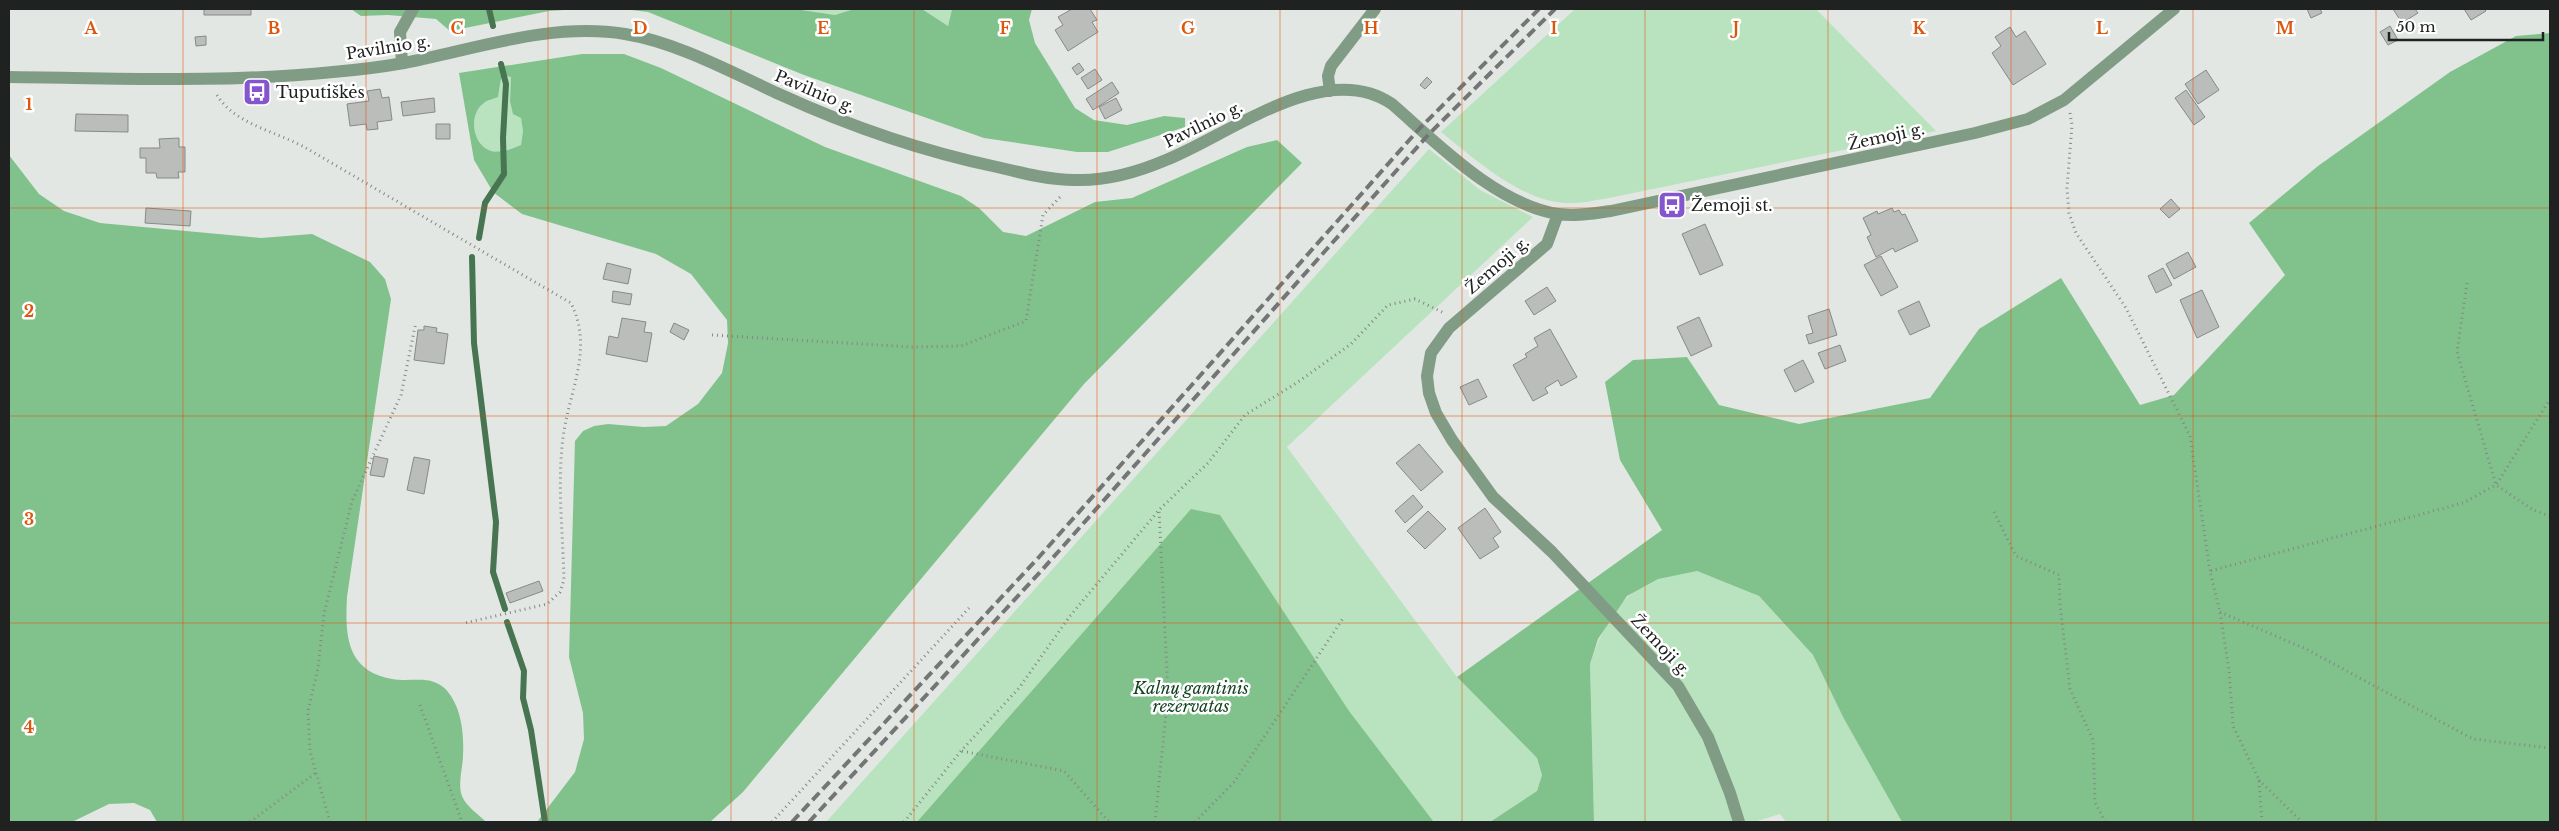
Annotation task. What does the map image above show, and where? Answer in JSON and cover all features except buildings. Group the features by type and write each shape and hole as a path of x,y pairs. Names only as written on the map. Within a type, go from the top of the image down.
{"street":[{"path":"402,63 400,32 414,9"},
{"path":"1330,91 1328,76 1331,66 1375,9"},
{"name":"Žemoji g.","path":"1738,822 1730,793 1708,737 1678,686 1552,552 1493,497 1452,440 1436,413 1429,393 1426,376 1431,353 1449,328 1547,244 1558,214 1583,215 1611,211 1975,134 2028,119 2064,100 2174,9"},
{"name":"Pavilnio g.","path":"9,77 216,79 334,72 402,63 507,40 560,33 593,31 625,34 665,45 823,114 898,142 974,162 1075,180 1132,172 1166,160 1281,104 1309,94 1360,89 1380,95 1492,187 1531,206 1558,214"}],"path":[{"path":"216,79 217,95 223,105 248,121 304,147 571,303 579,320 582,341 563,437 564,580 560,592 547,604 465,623"},
{"path":"2064,100 2069,108 2072,125 2067,188 2069,213 2076,233 2126,308 2190,436 2210,571 2220,612 2229,670 2233,726 2259,780 2302,822"},
{"path":"712,335 912,348 961,346 1026,321 1043,215 1075,180"},
{"path":"2468,283 2457,352 2496,485 2533,510 2550,516"},
{"path":"904,822 961,751 1019,688 1070,616 1159,510 1208,463 1245,415 1298,382 1351,344 1388,305 1415,299 1458,320"},
{"path":"330,822 310,751 308,711 318,668 324,614 352,501 401,396 416,322"},
{"path":"2210,571 2463,503 2496,485 2550,399"},
{"path":"1155,822 1168,693 1159,510"},
{"path":"1994,512 2016,556 2059,575 2060,605 2070,689 2094,740 2096,802 2105,822"},
{"path":"772,822 969,608"},
{"path":"2220,612 2306,648 2474,739 2550,748"},
{"path":"1195,822 1234,782 1344,617"},
{"path":"420,705 462,822"},
{"path":"961,751 1064,771 1109,822"},
{"path":"250,822 317,772"},
{"path":"2259,780 2262,822"}],"green space":[{"path":"351,9 580,9 549,11 450,31 436,19 388,15 361,16"},
{"path":"623,9 795,9 835,15 854,9 922,9 948,26 952,9 1032,9 1029,20 1035,43 1075,108 1094,120 1127,125 1164,116 1185,118 1185,127 1108,152 1077,152 984,138 804,75 648,12"},
{"path":"795,9 854,9 835,15"},
{"path":"922,9 952,9 948,26"},
{"path":"1575,9 1816,9 1936,131 1582,203 1556,202 1538,197 1520,189 1486,168 1441,132"},
{"path":"2550,33 2550,822 1902,822 1843,717 1813,655 1759,596 1697,571 1658,579 1627,596 1598,639 1590,664 1594,822 1490,822 1537,791 1542,775 1537,758 1457,677 1662,530 1620,460 1605,382 1633,360 1687,357 1719,405 1799,424 1930,398 1979,329 2061,278 2140,405 2174,395 2285,275 2249,223 2318,166 2450,72 2516,36"},
{"path":"582,54 624,54 661,68 825,147 961,196 979,208 1003,232 1026,236 1095,202 1132,198 1247,147 1277,140 1302,163 1084,384 743,792 710,822 537,822 575,772 584,739 583,713 569,657 575,441 583,431 594,426 608,424 644,427 666,426 698,404 722,373 728,343 727,320 691,274 656,254 522,214 493,192 474,160 459,73","holes":["505,76 511,77 510,101 513,114 521,118 523,131 521,145 503,151 491,151 485,148 476,136 474,121 479,108 485,102 498,97 501,79"]},
{"path":"505,76 511,77 510,101 521,118 523,131 521,145 502,151 491,151 480,143 476,136 474,121 479,108 485,102 498,97 501,79"},
{"path":"1429,149 1480,190 1533,217 1287,447 1457,677 1537,758 1542,775 1537,791 1490,822 826,822"},
{"path":"9,155 39,194 64,211 100,223 261,238 312,234 370,262 385,279 391,299 347,597 348,638 357,660 365,668 377,675 400,680 431,681 445,689 451,696 458,710 463,732 460,790 464,800 486,822 157,822 150,810 134,803 109,804 72,822 9,822"},
{"name":"Kalnų gamtinis rezervatas","path":"1191,509 1220,515 1349,711 1433,821 1438,822 917,822"},
{"path":"1697,571 1759,596 1813,655 1843,717 1902,822 1786,822 1780,814 1754,822 1594,822 1590,664 1600,638 1614,613 1633,592 1658,578"}],"waterway":[{"path":"489,9 493,26"},
{"path":"479,238 485,203 504,174 503,138 506,84 501,64"},
{"path":"472,257 474,343 496,522 493,572 505,609"},
{"path":"507,622 524,671 523,698 531,730 545,822"}],"railway":[{"path":"792,822 1039,557 1420,128 1539,9"},
{"path":"809,822 1042,570 1428,135 1555,9"}],"place":[{"name":"Tuputiškės","path":"257,92"},
{"name":"Žemoji st.","path":"1672,205"}]}
